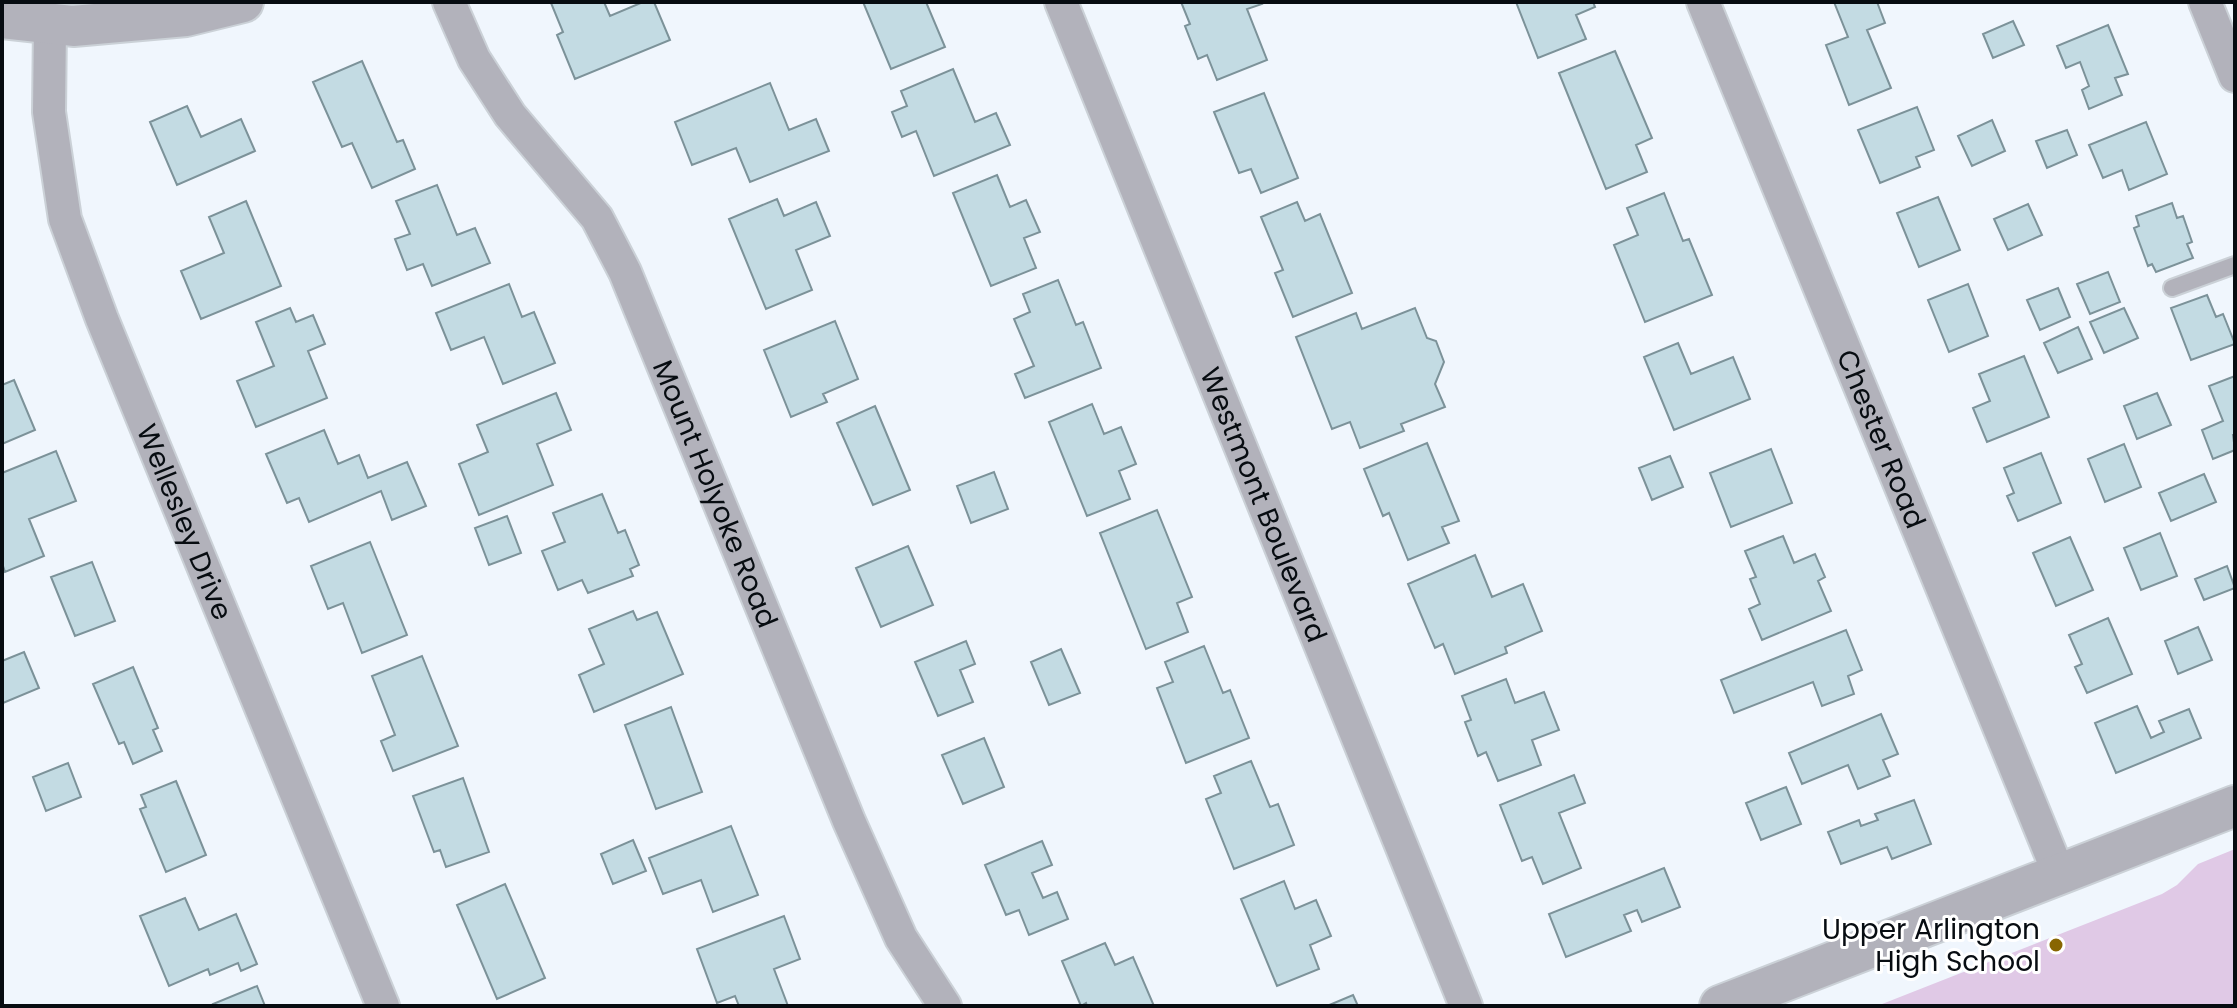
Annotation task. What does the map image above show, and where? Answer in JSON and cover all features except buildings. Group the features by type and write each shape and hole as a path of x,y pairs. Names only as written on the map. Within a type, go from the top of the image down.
{"street":[{"path":"2,18 73,26 186,16 243,2"},
{"name":"Mount Holyoke Road","path":"449,2 474,59 510,115 597,218 625,272 860,847 901,938 945,1006"},
{"name":"Westmont Boulevard","path":"1061,2 1466,1006"},
{"name":"Chester Road","path":"1703,2 2059,874"},
{"path":"2205,2 2235,76"},
{"name":"Wellesley Drive","path":"50,24 49,112 65,219 102,319 383,1006"},
{"path":"1720,1006 2235,806"}],"lane":[{"path":"2172,288 2235,265"}],"shaded area":[{"path":"2235,849 2235,1006 1877,1006 2162,894 2177,885 2198,864"}],"place":[{"name":"Upper Arlington High School","path":"2056,945"}]}
